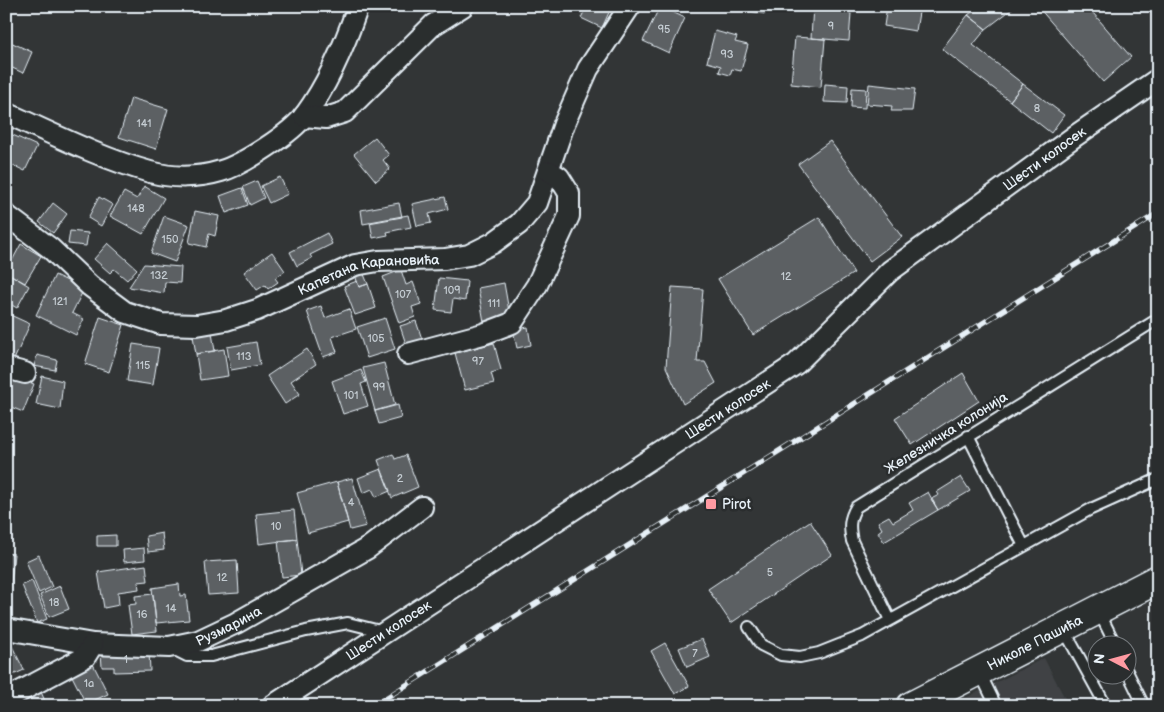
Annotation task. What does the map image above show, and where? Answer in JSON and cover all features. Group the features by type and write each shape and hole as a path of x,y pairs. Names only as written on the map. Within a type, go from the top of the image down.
{"main road":[{"name":"Николе Пашића","path":"911,706 1158,579"}],"street":[{"path":"6,112 77,144 151,172 188,177 222,171 285,134 304,116 324,86 347,38 358,6"},
{"path":"304,116 326,118 345,112 433,25 463,6"},
{"name":"Капетана Карановића","path":"6,215 50,248 90,286 125,312 162,324 197,325 226,320 257,310 355,265 378,261 445,259 469,255 493,243 519,224 537,203 564,124 588,69 630,6"},
{"name":"Шести колосек","path":"272,706 796,364 890,270 1067,142 1158,79"},
{"path":"408,354 483,334 512,323 537,285 569,216 569,194 559,178 549,171"},
{"name":"Рузмарина","path":"6,629 93,644 169,647 198,641 268,605 368,548 422,507"},
{"path":"6,699 85,657 93,644"}],"lane":[{"name":"Железничка колонија","path":"890,620 852,541 849,527 850,517 856,507 867,498 1158,319"},
{"path":"968,436 1024,546"},
{"path":"749,627 761,645 781,655 800,657 819,653 854,640 1091,510 1158,479"},
{"path":"1098,610 1110,634"},
{"path":"169,647 187,656 211,656 306,631 348,623 386,632"},
{"path":"1062,628 1106,706"},
{"path":"980,671 996,706"},
{"path":"1133,684 1144,706"}],"shaded area":[{"path":"1044,658 1069,706 950,706"}],"building":[{"path":"587,6 618,6 615,13 610,10 602,28 581,18"},
{"path":"660,6 685,18 669,53 643,41"},
{"path":"745,6 767,6 765,14 744,10"},
{"path":"813,6 837,8 837,11 851,13 849,41 811,38"},
{"path":"887,6 920,6 916,31 884,26"},
{"path":"980,6 1016,6 986,29 968,15"},
{"path":"1087,6 1131,57 1103,82 1038,7"},
{"path":"968,15 986,29 973,45 1023,84 1010,101 942,49"},
{"path":"715,31 737,37 735,42 748,45 741,71 732,69 730,75 719,72 721,66 707,62"},
{"path":"795,37 825,39 821,87 791,84"},
{"path":"6,40 32,52 23,73 6,65"},
{"path":"825,84 848,86 847,103 824,102"},
{"path":"869,84 915,89 912,111 891,111 892,106 867,104"},
{"path":"1023,84 1064,115 1051,133 1010,101"},
{"path":"852,88 866,89 865,108 851,107"},
{"path":"131,98 168,109 156,149 119,137"},
{"path":"6,132 37,146 25,171 6,162"},
{"path":"375,137 389,155 383,160 390,169 376,181 354,154"},
{"path":"830,141 902,237 870,261 798,164"},
{"path":"280,177 288,194 269,203 261,186"},
{"path":"257,181 264,198 250,205 243,187"},
{"path":"144,186 164,198 143,234 110,216 124,192 137,199"},
{"path":"242,188 248,205 226,213 220,196"},
{"path":"99,197 113,205 101,226 88,218"},
{"path":"445,197 448,209 429,214 431,223 417,226 412,204"},
{"path":"53,203 67,214 53,233 39,222"},
{"path":"399,203 402,217 363,224 361,210"},
{"path":"195,211 219,216 215,236 209,234 206,247 189,243"},
{"path":"408,215 411,227 387,232 388,235 373,238 370,222"},
{"path":"164,216 189,225 175,262 151,253"},
{"path":"819,217 854,273 753,335 718,279"},
{"path":"6,226 15,231 7,244 6,244"},
{"path":"70,231 88,233 86,246 68,244"},
{"path":"327,233 332,244 310,255 312,258 297,266 290,252"},
{"path":"108,243 137,269 127,280 114,269 110,273 94,259"},
{"path":"21,244 41,256 25,283 6,272"},
{"path":"272,252 285,271 275,278 278,282 268,289 265,285 257,290 244,272"},
{"path":"144,264 181,267 180,283 165,282 164,293 129,287"},
{"path":"401,270 406,285 413,282 421,304 412,307 415,317 399,323 383,277"},
{"path":"6,272 29,286 17,308 6,302"},
{"path":"363,272 368,284 359,287 355,275"},
{"path":"55,275 84,289 72,313 84,319 76,335 36,315"},
{"path":"439,278 467,281 465,301 453,299 451,312 435,310"},
{"path":"357,281 359,287 368,284 376,308 355,315 344,286"},
{"path":"504,283 510,317 484,322 478,288"},
{"path":"672,287 703,289 697,362 705,362 716,383 683,404 666,367"},
{"path":"321,306 325,318 349,309 356,329 332,337 337,352 323,357 307,311"},
{"path":"6,313 30,324 13,362 6,359"},
{"path":"100,317 124,325 109,372 85,364"},
{"path":"385,318 395,349 367,358 357,327"},
{"path":"416,321 423,342 407,347 400,326"},
{"path":"528,327 531,345 517,348 513,330"},
{"path":"212,333 215,351 196,354 193,336"},
{"path":"256,342 260,365 231,370 227,347"},
{"path":"494,343 501,370 491,373 494,383 465,390 455,353"},
{"path":"133,344 159,348 153,385 127,381"},
{"path":"224,349 228,376 200,380 196,354"},
{"path":"307,349 316,364 291,381 300,394 285,404 267,376"},
{"path":"37,355 57,360 55,370 34,366"},
{"path":"384,363 395,405 375,411 363,368"},
{"path":"361,370 366,382 361,384 368,406 343,414 332,381"},
{"path":"6,373 34,384 23,412 6,405"},
{"path":"963,373 979,401 912,445 895,418"},
{"path":"42,376 63,381 60,409 36,404"},
{"path":"398,405 401,418 379,424 375,411"},
{"path":"393,454 395,459 406,455 418,487 392,498 378,460"},
{"path":"381,469 390,491 376,497 372,489 363,493 358,478"},
{"path":"961,477 970,491 938,510 931,499 939,495 937,492"},
{"path":"352,478 366,526 350,530 337,482"},
{"path":"337,482 348,522 308,533 297,493"},
{"path":"928,492 938,510 884,542 878,532 882,529 878,522 889,516 893,522 913,510 909,503"},
{"path":"294,510 297,539 259,544 256,514"},
{"path":"810,521 832,555 731,623 708,589"},
{"path":"162,533 164,550 148,552 146,536"},
{"path":"116,535 116,546 97,546 97,536"},
{"path":"297,539 301,575 282,577 278,541"},
{"path":"144,548 145,560 124,562 123,550"},
{"path":"6,553 14,554 8,611 6,611"},
{"path":"39,555 52,587 39,593 26,561"},
{"path":"237,560 239,593 208,595 205,562"},
{"path":"146,565 148,581 138,582 139,589 118,592 119,605 104,608 98,572"},
{"path":"32,581 47,619 37,623 22,585"},
{"path":"179,584 180,596 186,595 189,620 156,623 152,588"},
{"path":"60,586 69,609 49,617 40,595"},
{"path":"153,594 157,631 132,634 128,605 136,604 135,596"},
{"path":"6,634 24,670 6,678"},
{"path":"702,639 710,657 687,667 679,648"},
{"path":"665,643 689,686 675,694 651,651"},
{"path":"149,650 150,671 114,672 114,667 102,667 101,652"},
{"path":"92,662 108,694 86,704 70,672"},
{"path":"39,687 47,706 13,706"},
{"path":"1158,696 1158,706 1150,706 1148,701"}],"railway":[{"path":"373,706 1158,213"}],"place":[{"name":"Pirot","path":"711,504"}]}
